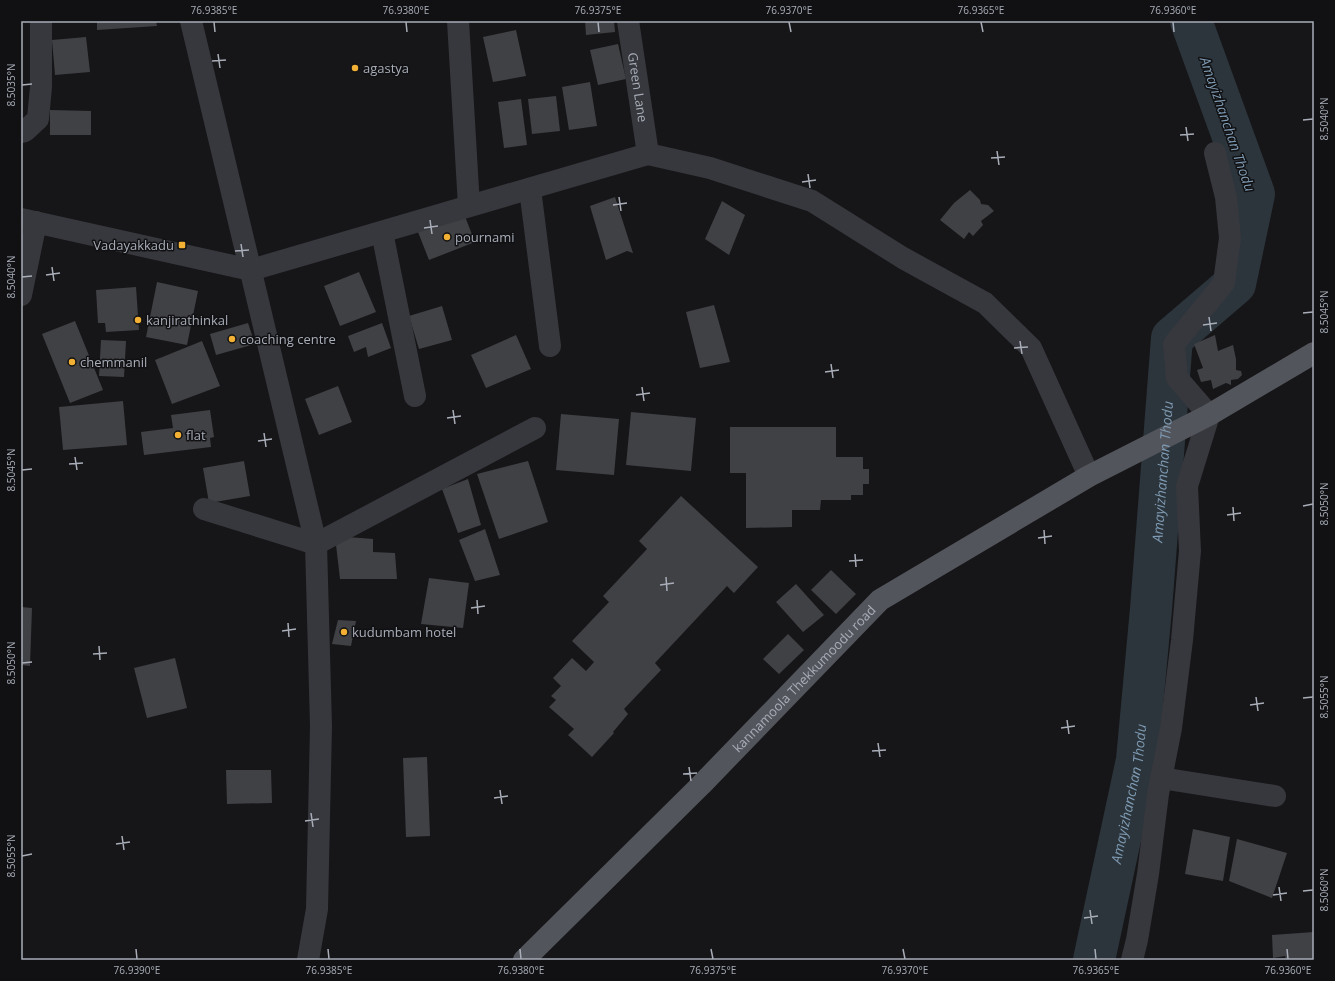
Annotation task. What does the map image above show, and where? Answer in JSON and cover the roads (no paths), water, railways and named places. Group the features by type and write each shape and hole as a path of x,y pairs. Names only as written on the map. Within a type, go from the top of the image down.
{"main road":[{"name":"kannamoola Thekkumoodu road","path":"524,960 701,785 880,600 1089,476 1209,415 1314,353"}],"street":[{"path":"21,132 25,131 38,119 41,87 41,21"},
{"path":"191,21 316,544 322,726 318,909 308,960"},
{"path":"458,21 469,206"},
{"name":"Green Lane","path":"628,21 648,154"},
{"path":"1132,960 1137,940 1148,874 1158,794 1171,728 1182,640 1190,551 1187,486 1209,415 1177,378 1174,344 1224,282 1230,238 1226,197 1215,153"},
{"path":"21,295 29,220 251,270 648,154 710,168 812,201 903,258 986,303 1031,348 1089,476"},
{"path":"530,189 550,346"},
{"path":"382,232 415,396"},
{"path":"204,510 316,544 535,428"},
{"path":"1161,778 1275,796"}],"waterway":[{"name":"Amayizhanchan Thodu","path":"1094,960 1137,760 1151,609 1172,338 1235,284 1254,194 1191,21"}],"place":[{"name":"agastya","path":"355,68"},
{"name":"pournami","path":"447,237"},
{"name":"Vadayakkadu","path":"182,245"},
{"name":"kanjirathinkal","path":"138,320"},
{"name":"coaching centre","path":"232,339"},
{"name":"chemmanil","path":"72,362"},
{"name":"flat","path":"178,435"},
{"name":"kudumbam hotel","path":"344,632"}]}
